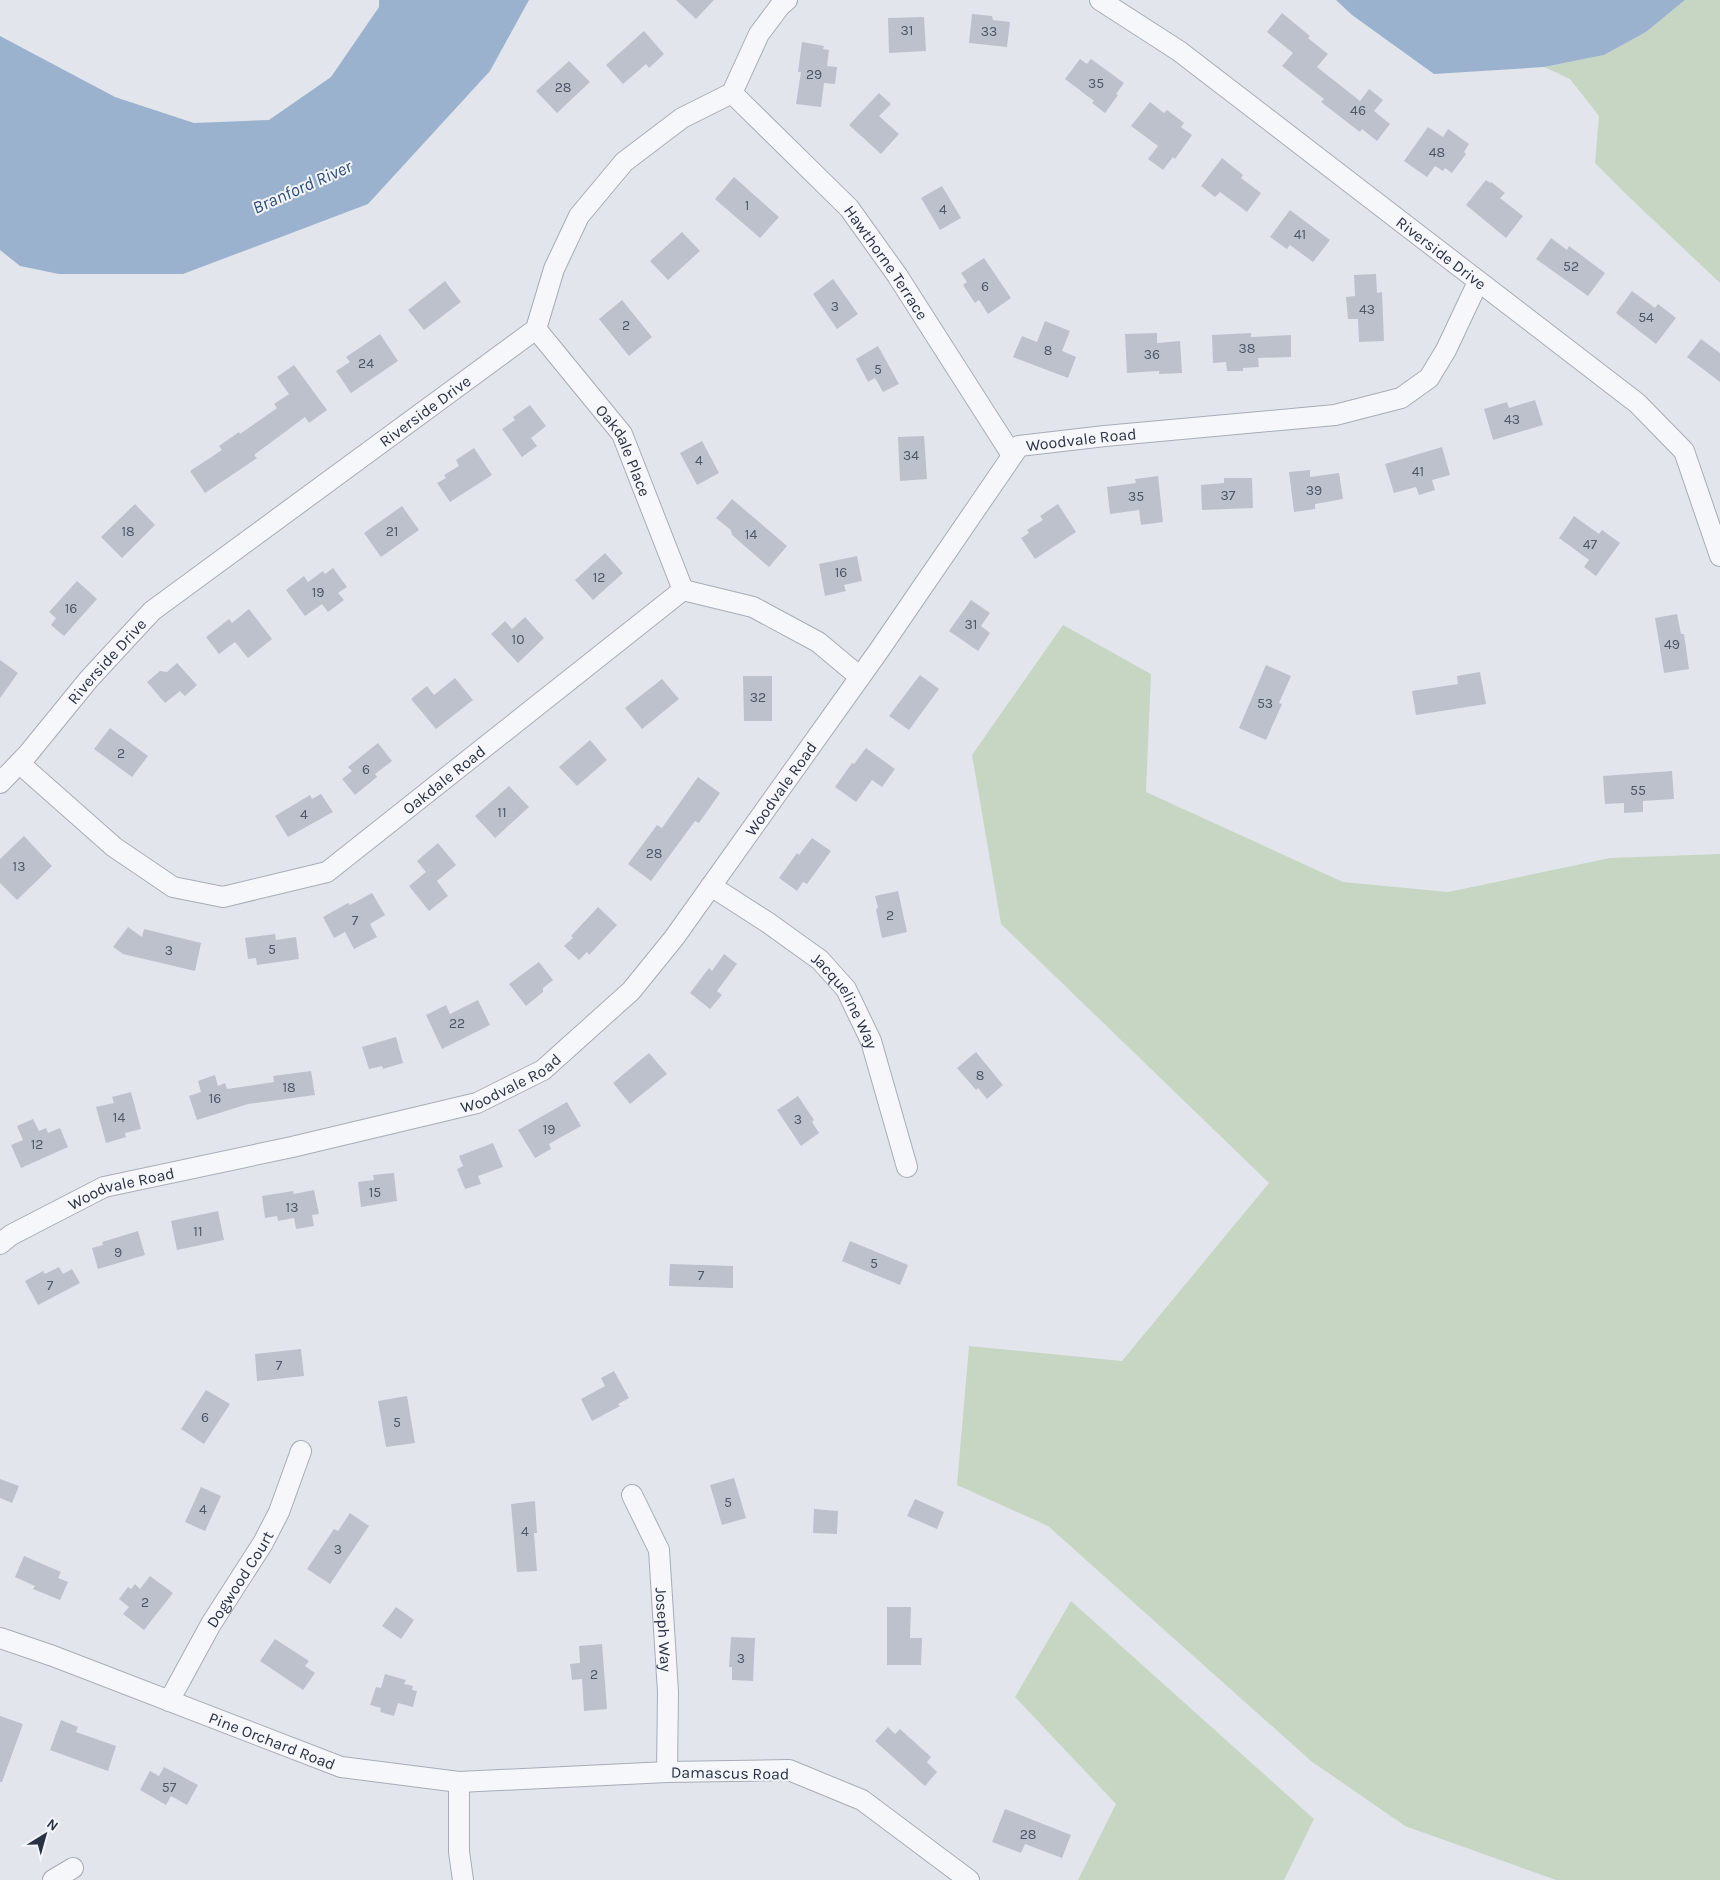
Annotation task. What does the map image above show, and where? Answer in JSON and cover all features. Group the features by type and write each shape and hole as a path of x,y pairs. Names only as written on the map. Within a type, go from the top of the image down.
{"street":[{"path":"536,328 554,269 579,216 624,162 682,118 732,93 758,34 787,0"},
{"name":"Riverside Drive","path":"1100,0 1179,51 1637,403 1684,451 1720,556"},
{"name":"Hawthorne Terrace","path":"732,93 849,208 897,275 1012,455"},
{"name":"Woodvale Road","path":"0,1244 11,1235 104,1187 477,1103 544,1070 631,991 674,938 860,677 1019,446 1105,436 1335,415 1401,398 1429,378 1446,350 1478,282"},
{"name":"Riverside Drive","path":"0,783 152,611 536,328"},
{"name":"Oakdale Place","path":"536,328 622,434 683,590"},
{"path":"683,590 753,607 818,642 860,677"},
{"name":"Oakdale Road","path":"19,763 114,847 173,887 224,897 327,872 683,590"},
{"name":"Jacqueline Way","path":"711,886 767,922 820,960 846,989 871,1041 907,1167"},
{"name":"Dogwood Court","path":"169,1701 211,1624 279,1512 301,1451"},
{"name":"Joseph Way","path":"632,1495 659,1550 668,1692 667,1772"},
{"name":"Pine Orchard Road","path":"0,1638 54,1656 341,1767 459,1782"},
{"name":"Damascus Road","path":"459,1782 667,1772 788,1770 862,1800 969,1880"},
{"path":"459,1782 459,1852 463,1880"},
{"path":"52,1880 73,1868"}],"green space":[{"path":"1685,0 1720,0 1720,283 1595,163 1599,116 1570,79 1544,67 1604,55 1646,32"},
{"path":"1063,625 1151,674 1146,792 1343,882 1448,892 1610,858 1720,854 1720,1880 1556,1880 1405,1826 1311,1761 1048,1526 957,1485 969,1346 1122,1361 1269,1183 1001,924 972,755"},
{"path":"1071,1601 1314,1819 1284,1880 1078,1880 1116,1804 1015,1697"}],"water":[{"name":"Branford River","path":"379,0 529,0 490,71 368,204 183,274 59,274 20,266 0,250 0,36 115,97 194,123 269,120 331,77 379,7"},
{"path":"1336,0 1685,0 1646,32 1604,55 1544,67 1434,74 1352,15"}],"building":[{"path":"676,0 714,0 696,19"},
{"path":"1282,13 1328,54 1317,67 1360,101 1369,89 1383,100 1374,111 1390,124 1377,141 1362,129 1360,132 1321,102 1324,99 1282,66 1293,53 1267,32"},
{"path":"972,14 992,16 993,20 1010,22 1007,47 969,43"},
{"path":"924,17 926,51 889,53 888,18"},
{"path":"644,31 664,54 649,68 646,64 623,84 606,65"},
{"path":"802,42 824,46 823,49 829,50 827,66 837,67 835,84 824,83 821,107 796,104 801,72 798,72"},
{"path":"1080,59 1087,64 1091,59 1124,83 1105,113 1092,103 1094,101 1065,79"},
{"path":"569,61 590,82 557,113 536,91"},
{"path":"879,93 891,104 879,116 899,134 881,154 849,125"},
{"path":"1150,102 1164,113 1167,110 1184,123 1181,127 1192,135 1175,159 1173,157 1163,170 1148,159 1158,146 1131,126"},
{"path":"1428,127 1443,137 1448,129 1469,144 1464,152 1466,154 1452,173 1445,168 1443,171 1435,166 1427,177 1404,161"},
{"path":"1222,158 1243,175 1241,178 1261,193 1247,212 1220,192 1215,197 1201,186"},
{"path":"734,177 779,217 760,238 715,199"},
{"path":"1486,180 1505,193 1500,198 1523,216 1506,238 1466,205"},
{"path":"942,186 961,218 940,230 921,198"},
{"path":"1290,210 1330,240 1313,262 1290,245 1287,249 1270,237"},
{"path":"682,232 700,251 668,280 650,261"},
{"path":"1551,238 1567,250 1569,246 1605,273 1588,296 1536,259"},
{"path":"984,258 1011,298 988,314 979,300 975,303 963,285 967,282 961,273"},
{"path":"1376,274 1377,293 1382,292 1384,341 1359,342 1358,319 1348,319 1346,297 1355,296 1354,275"},
{"path":"833,279 858,314 837,329 813,294"},
{"path":"445,281 461,302 424,330 408,310"},
{"path":"1632,291 1655,308 1658,304 1676,318 1656,344 1616,313"},
{"path":"622,300 652,337 629,356 599,319"},
{"path":"1045,321 1070,331 1062,351 1076,357 1068,378 1013,357 1022,336 1037,342"},
{"path":"1157,333 1157,343 1180,341 1182,373 1159,374 1159,371 1127,373 1125,334"},
{"path":"1251,333 1251,337 1291,335 1291,357 1258,358 1259,367 1243,368 1243,371 1227,371 1226,362 1213,363 1212,335"},
{"path":"380,334 398,361 351,393 336,371 350,362 346,357"},
{"path":"1701,339 1720,353 1720,382 1687,357"},
{"path":"878,346 899,384 883,392 875,378 868,382 856,359"},
{"path":"294,365 327,410 309,423 305,417 254,455 257,458 205,493 190,471 222,450 219,446 277,408 274,404 289,394 277,377"},
{"path":"1535,400 1543,425 1493,440 1484,409 1507,402 1509,408"},
{"path":"530,405 546,426 531,438 537,446 522,457 502,429 515,420 513,417"},
{"path":"924,436 927,479 900,481 898,437"},
{"path":"702,441 719,473 697,485 680,453"},
{"path":"1442,447 1450,475 1432,480 1435,490 1419,495 1416,487 1394,493 1385,464"},
{"path":"474,448 492,475 450,502 437,483 446,478 444,475 459,466 456,460"},
{"path":"1310,470 1310,477 1339,473 1343,499 1315,504 1315,509 1294,512 1289,472"},
{"path":"1158,476 1163,522 1141,525 1139,510 1110,514 1107,487 1136,483 1135,479"},
{"path":"1224,478 1252,478 1253,508 1202,510 1201,485 1224,483"},
{"path":"732,499 787,546 769,567 732,535 731,530 716,518"},
{"path":"135,504 155,525 122,558 101,537"},
{"path":"1058,504 1076,532 1035,559 1021,538 1029,533 1027,530 1043,520 1040,516"},
{"path":"402,506 419,530 381,557 364,533"},
{"path":"1574,516 1599,534 1602,530 1620,543 1596,576 1584,567 1589,560 1559,538"},
{"path":"605,553 623,573 593,600 575,580"},
{"path":"857,556 862,581 844,585 846,591 825,596 819,564"},
{"path":"333,568 347,587 338,593 344,600 328,612 322,604 305,616 286,590 304,576 308,582 323,571 325,574"},
{"path":"77,581 97,599 64,636 51,625 56,618 49,612"},
{"path":"971,600 990,613 981,626 990,633 978,651 949,631"},
{"path":"249,609 272,639 248,658 235,642 219,654 206,637 229,619 232,623"},
{"path":"1677,614 1681,634 1684,634 1689,669 1664,673 1655,618"},
{"path":"525,617 544,638 518,663 491,634 505,621 512,629"},
{"path":"0,660 18,673 0,698"},
{"path":"177,663 197,685 185,696 180,691 165,703 147,682 160,671 167,672"},
{"path":"1266,665 1291,676 1279,703 1282,704 1266,740 1239,728"},
{"path":"1480,672 1486,704 1416,715 1412,691 1458,684 1457,676"},
{"path":"920,675 939,689 909,730 889,716"},
{"path":"743,676 772,676 772,721 744,721"},
{"path":"455,678 473,700 436,729 411,699 427,686 434,695"},
{"path":"662,679 679,699 642,729 625,708"},
{"path":"110,728 148,756 132,777 94,749"},
{"path":"590,740 607,760 577,786 559,767"},
{"path":"378,743 392,761 375,774 377,777 355,795 342,779 352,771 348,767"},
{"path":"866,748 895,769 882,787 872,780 856,802 835,787 852,763 854,764"},
{"path":"1672,771 1674,799 1643,801 1643,812 1624,813 1624,803 1605,804 1603,776"},
{"path":"698,777 720,793 699,823 695,821 651,881 628,864 657,825 662,828"},
{"path":"509,786 529,807 495,838 475,816"},
{"path":"321,794 333,812 288,837 275,816 310,795 312,799"},
{"path":"24,836 52,866 17,900 0,883 0,859"},
{"path":"812,838 831,851 807,884 803,882 797,891 779,878 797,853 799,855"},
{"path":"438,843 456,865 437,881 448,896 429,911 409,886 426,872 417,861"},
{"path":"898,891 907,932 882,938 875,896"},
{"path":"372,893 385,915 370,924 377,937 354,949 345,932 334,938 323,917 348,903 350,905"},
{"path":"598,907 617,925 589,955 587,952 579,960 564,946 573,938 571,936"},
{"path":"128,927 142,937 144,929 201,943 195,971 123,954 113,947"},
{"path":"275,934 276,940 296,937 299,959 257,965 256,958 248,959 245,938"},
{"path":"724,954 737,964 717,991 722,995 710,1009 690,993 709,968 712,971"},
{"path":"539,962 553,980 543,988 543,992 526,1006 509,984"},
{"path":"478,1000 490,1025 442,1049 426,1015 446,1005 450,1014"},
{"path":"396,1037 403,1063 383,1069 382,1066 369,1069 362,1047"},
{"path":"976,1052 1003,1085 987,1099 978,1088 976,1090 957,1068"},
{"path":"649,1053 667,1074 630,1104 613,1083"},
{"path":"311,1071 315,1095 248,1104 197,1120 189,1096 201,1092 198,1081 215,1075 218,1086 225,1083 227,1089 274,1082 273,1076"},
{"path":"131,1092 141,1129 125,1133 126,1137 106,1143 96,1107 114,1103 112,1097"},
{"path":"798,1096 814,1120 812,1122 819,1133 801,1146 777,1110"},
{"path":"567,1102 581,1126 549,1144 551,1149 535,1158 518,1130"},
{"path":"33,1119 39,1131 46,1128 48,1133 60,1128 68,1147 21,1168 11,1145 23,1140 17,1126"},
{"path":"493,1143 503,1167 478,1176 481,1184 465,1189 457,1169 463,1166 459,1156"},
{"path":"394,1173 397,1201 361,1207 358,1182 374,1180 373,1175"},
{"path":"314,1190 319,1214 312,1215 314,1226 296,1229 294,1218 278,1221 277,1216 265,1218 262,1196 293,1191 294,1194"},
{"path":"218,1211 224,1240 177,1250 171,1221"},
{"path":"138,1231 145,1255 98,1269 92,1248 103,1245 102,1242"},
{"path":"850,1241 908,1265 900,1285 842,1261"},
{"path":"670,1264 733,1266 733,1288 669,1286"},
{"path":"59,1267 63,1274 72,1269 80,1283 38,1305 25,1281 43,1271 45,1274"},
{"path":"301,1349 304,1376 257,1381 255,1354"},
{"path":"614,1371 629,1398 618,1404 620,1406 592,1421 581,1399 605,1386 601,1378"},
{"path":"206,1390 230,1404 204,1444 181,1429"},
{"path":"407,1396 415,1443 386,1447 378,1401"},
{"path":"734,1478 746,1518 722,1525 710,1485"},
{"path":"0,1479 19,1486 12,1503 0,1498"},
{"path":"201,1487 221,1496 205,1531 185,1522"},
{"path":"915,1499 944,1512 937,1529 907,1516"},
{"path":"535,1501 537,1533 534,1533 537,1571 517,1572 511,1504"},
{"path":"814,1509 838,1511 837,1534 813,1533"},
{"path":"350,1513 369,1526 330,1584 307,1569 334,1529 338,1531"},
{"path":"24,1556 61,1572 58,1578 68,1582 60,1600 33,1589 35,1586 15,1577"},
{"path":"150,1576 173,1593 144,1630 123,1614 129,1607 119,1599 128,1587 131,1589 135,1584 140,1589"},
{"path":"396,1607 414,1620 401,1639 382,1626"},
{"path":"887,1607 911,1607 910,1638 922,1638 921,1665 887,1665"},
{"path":"731,1637 755,1638 753,1681 732,1680 732,1667 729,1667"},
{"path":"275,1639 309,1661 305,1666 315,1673 303,1690 260,1661"},
{"path":"602,1644 607,1709 584,1711 582,1679 572,1680 570,1664 580,1663 579,1646"},
{"path":"385,1674 406,1680 404,1684 413,1686 412,1690 417,1691 413,1707 398,1703 394,1716 380,1712 381,1708 370,1705 376,1687 381,1688"},
{"path":"0,1716 23,1724 2,1782 0,1782"},
{"path":"61,1720 78,1727 76,1732 116,1746 108,1771 50,1750"},
{"path":"888,1727 895,1734 900,1729 931,1757 927,1762 937,1772 925,1786 875,1741"},
{"path":"164,1767 198,1785 187,1805 171,1796 166,1805 140,1790 150,1771 159,1776"},
{"path":"1005,1809 1071,1835 1062,1858 1025,1844 1021,1853 992,1842"}]}
